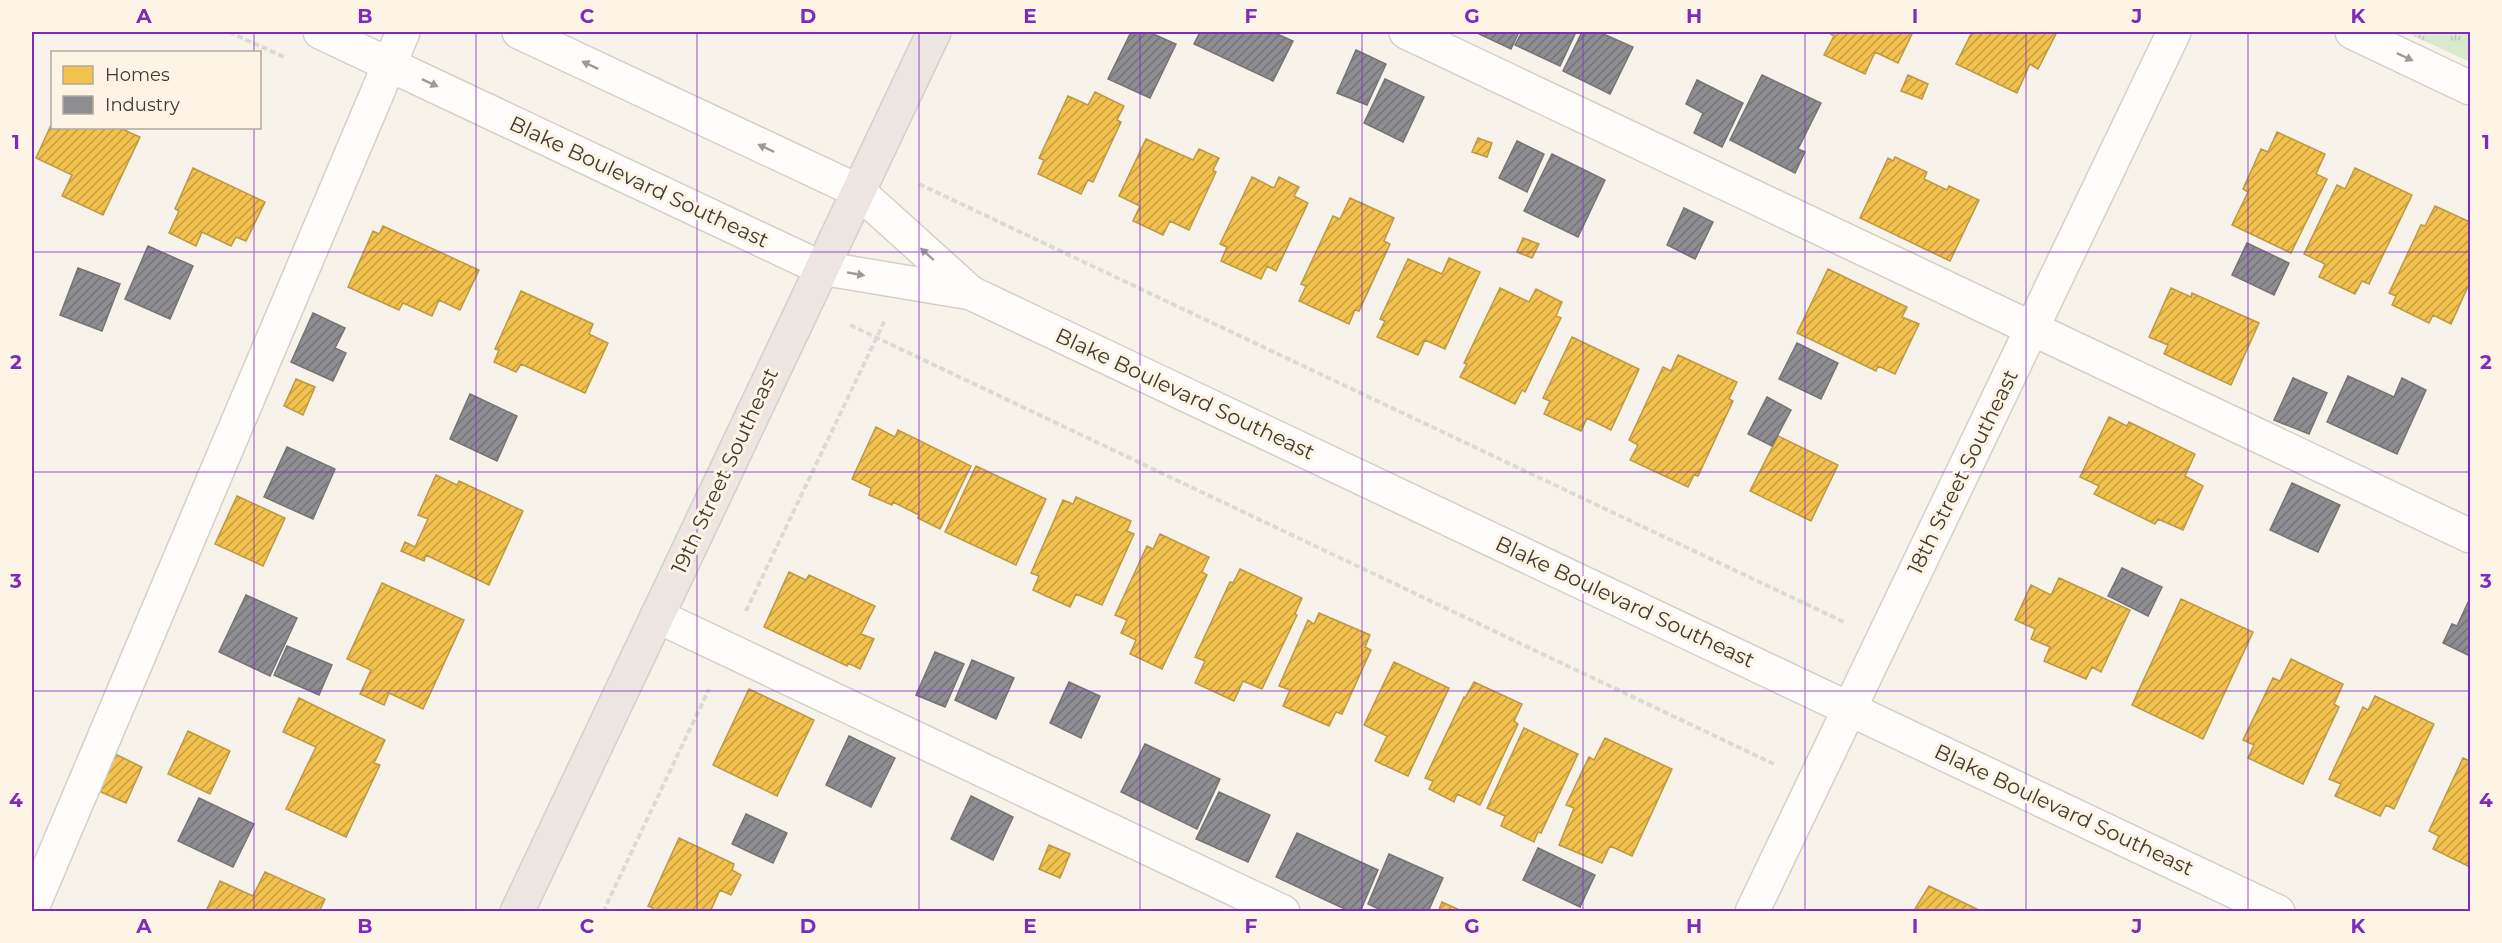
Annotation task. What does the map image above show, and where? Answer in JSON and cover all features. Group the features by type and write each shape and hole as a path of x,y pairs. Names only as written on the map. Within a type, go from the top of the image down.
{"main road":[{"name":"19th Street Southeast","path":"517,912 934,32"}],"street":[{"name":"Blake Boulevard Southeast","path":"320,32 821,268 970,293 2278,912"},
{"path":"32,908 403,32"},
{"name":"Blake Boulevard Southeast","path":"519,32 858,191 970,293"},
{"path":"1406,32 2470,536"},
{"name":"18th Street Southeast","path":"1752,912 1848,707 2174,32"},
{"path":"2352,32 2470,88"},
{"path":"657,616 1283,912"}],"path":[{"path":"919,184 1853,626"},
{"path":"850,325 1785,769"}],"green space":[{"path":"2405,32 2470,32 2470,62"}],"building: Homes":[{"path":"1827,32 1913,32 1898,63 1875,52 1865,74 1824,55 1834,36"},
{"path":"1972,32 2057,32 2038,69 2030,64 2017,93 1956,64"},
{"path":"1908,75 1928,84 1922,99 1901,91"},
{"path":"1095,92 1124,106 1117,120 1121,122 1093,182 1088,180 1081,194 1038,174 1044,160 1039,158 1068,96 1088,105"},
{"path":"51,125 51,129 122,129 140,137 103,215 62,196 72,175 36,158"},
{"path":"2277,132 2325,154 2316,174 2327,179 2291,253 2232,225 2248,192 2243,189 2261,149 2268,152"},
{"path":"1478,138 1492,143 1487,157 1472,152"},
{"path":"1146,139 1193,160 1199,149 1219,158 1213,170 1216,172 1189,230 1170,221 1163,235 1133,221 1140,206 1119,196"},
{"path":"1895,157 1927,172 1924,179 1947,190 1949,186 1979,200 1950,261 1860,218 1888,158 1893,161"},
{"path":"193,168 265,202 246,241 236,237 231,246 202,232 196,246 169,233 179,211 175,209"},
{"path":"2355,168 2412,195 2369,284 2362,281 2355,294 2319,277 2325,264 2304,254 2337,185 2345,189"},
{"path":"1252,177 1274,188 1279,177 1299,187 1294,196 1308,203 1276,271 1267,266 1261,279 1221,261 1227,247 1220,244"},
{"path":"1350,198 1394,218 1384,241 1390,244 1359,311 1355,310 1349,324 1299,301 1306,286 1301,284 1333,216 1340,219"},
{"path":"2435,206 2470,222 2470,282 2451,324 2433,315 2429,323 2392,305 2396,296 2389,293 2421,225 2425,226"},
{"path":"383,226 479,270 460,310 439,300 432,316 403,303 399,310 348,287 373,231 379,234"},
{"path":"1523,238 1539,244 1532,258 1517,252"},
{"path":"1449,258 1480,272 1445,349 1425,340 1418,355 1377,337 1385,321 1380,319 1408,259 1442,274"},
{"path":"1828,269 1907,307 1902,317 1919,324 1895,374 1878,366 1876,371 1797,333"},
{"path":"1500,288 1529,302 1536,289 1562,302 1556,316 1561,318 1525,392 1522,390 1515,404 1460,377 1467,364 1464,363"},
{"path":"2171,288 2191,297 2192,293 2259,323 2231,385 2164,354 2168,345 2149,337"},
{"path":"521,291 593,324 589,334 608,343 585,393 521,364 516,372 494,362 499,350 495,349"},
{"path":"1572,337 1639,369 1611,430 1587,418 1581,431 1544,414 1550,401 1543,398"},
{"path":"1678,355 1737,382 1729,399 1733,401 1698,476 1694,475 1688,487 1630,460 1638,445 1629,440 1663,367 1671,371"},
{"path":"296,379 315,387 303,415 284,406"},
{"path":"2109,417 2127,426 2129,422 2195,454 2185,476 2203,486 2183,530 2158,519 2155,524 2094,494 2099,486 2080,477"},
{"path":"876,427 895,437 898,430 971,466 940,529 893,502 892,505 869,495 871,488 852,479"},
{"path":"1778,436 1838,465 1811,521 1750,491"},
{"path":"976,466 1046,499 1016,565 945,532"},
{"path":"436,475 457,485 459,481 523,511 489,585 426,555 424,561 401,551 405,542 415,547 428,519 418,515"},
{"path":"237,496 285,518 263,566 215,544"},
{"path":"1076,497 1131,521 1127,531 1134,534 1102,605 1076,594 1070,607 1033,590 1039,576 1031,573 1063,500 1073,504"},
{"path":"1160,534 1209,557 1202,572 1207,575 1162,669 1130,654 1136,640 1121,633 1127,620 1115,615 1147,546 1153,549"},
{"path":"1240,569 1302,598 1295,614 1297,615 1262,689 1243,681 1234,701 1195,683 1205,661 1195,657 1230,582 1233,583"},
{"path":"789,572 806,580 809,575 875,606 861,634 874,639 860,669 848,663 847,666 764,627"},
{"path":"2059,578 2130,610 2101,672 2092,667 2086,679 2044,661 2050,647 2031,639 2035,629 2015,620 2031,585 2051,595"},
{"path":"382,583 464,620 423,709 389,693 384,705 360,694 371,670 347,659"},
{"path":"2181,599 2253,632 2203,739 2132,705"},
{"path":"1319,613 1370,635 1365,647 1371,650 1342,714 1336,712 1329,726 1283,706 1290,690 1279,686 1308,620 1314,624"},
{"path":"2291,659 2343,684 2334,704 2339,707 2303,784 2248,758 2254,745 2243,740 2273,678 2280,681"},
{"path":"1394,662 1449,688 1408,776 1375,761 1387,736 1364,725"},
{"path":"1474,682 1522,704 1514,721 1518,724 1480,805 1457,794 1454,802 1429,789 1433,781 1425,778 1464,697"},
{"path":"749,689 814,720 777,796 713,765"},
{"path":"2375,696 2434,724 2394,809 2386,805 2380,816 2335,796 2341,784 2329,779 2363,707 2368,710"},
{"path":"299,698 385,740 374,763 380,765 346,837 286,809 316,747 283,732"},
{"path":"1524,728 1578,754 1541,833 1538,832 1534,842 1501,826 1505,816 1487,808"},
{"path":"188,731 230,751 210,794 168,774"},
{"path":"1605,738 1672,769 1632,856 1610,846 1602,863 1559,845 1574,808 1566,805 1589,757 1594,760"},
{"path":"115,754 142,767 126,803 99,791"},
{"path":"2463,758 2470,761 2470,867 2433,849 2439,836 2429,831"},
{"path":"679,838 734,864 732,870 741,875 731,895 720,890 710,912 651,912 653,908 648,906"},
{"path":"1049,845 1070,854 1060,878 1039,869"},
{"path":"265,872 325,899 319,912 211,912 207,909 220,881 253,896"},
{"path":"1929,886 1983,912 1913,912"},
{"path":"1442,902 1464,912 1438,912"}],"building: Industry":[{"path":"1131,32 1149,32 1176,44 1150,98 1108,79"},
{"path":"1200,32 1273,32 1293,41 1273,81 1194,44"},
{"path":"1480,32 1519,32 1511,49 1479,34"},
{"path":"1522,32 1576,32 1560,66 1515,45"},
{"path":"1582,32 1599,32 1633,47 1610,94 1563,71"},
{"path":"1356,50 1386,64 1367,105 1337,93"},
{"path":"1762,75 1821,103 1798,149 1805,152 1795,173 1730,140"},
{"path":"1385,79 1424,97 1403,142 1364,123"},
{"path":"1697,80 1743,103 1722,147 1694,133 1703,113 1686,104"},
{"path":"1517,141 1544,154 1527,192 1499,178"},
{"path":"1552,154 1605,180 1578,237 1524,211"},
{"path":"1684,208 1713,222 1695,259 1667,245"},
{"path":"2247,243 2289,263 2274,295 2232,275"},
{"path":"148,246 193,266 170,319 125,299"},
{"path":"78,268 120,284 102,331 60,315"},
{"path":"313,313 345,328 335,348 346,353 333,381 291,362"},
{"path":"1797,343 1838,363 1821,399 1779,379"},
{"path":"2348,376 2394,397 2402,378 2426,390 2397,454 2327,422"},
{"path":"2293,378 2327,393 2309,434 2274,420"},
{"path":"470,394 517,416 497,461 450,439"},
{"path":"1767,397 1791,410 1772,446 1748,434"},
{"path":"287,447 335,469 313,519 264,497"},
{"path":"2292,483 2340,505 2318,552 2270,530"},
{"path":"2122,568 2162,587 2148,616 2108,596"},
{"path":"246,595 297,618 270,676 219,652"},
{"path":"2470,598 2470,656 2443,643 2452,624 2457,626"},
{"path":"287,646 332,665 319,695 274,675"},
{"path":"935,652 964,664 945,707 916,695"},
{"path":"972,660 1014,678 996,719 955,700"},
{"path":"1069,682 1100,696 1081,738 1050,723"},
{"path":"849,736 895,758 871,807 826,785"},
{"path":"1145,744 1220,779 1197,829 1121,792"},
{"path":"1219,792 1270,815 1248,862 1196,839"},
{"path":"971,796 1013,817 993,860 951,839"},
{"path":"199,798 254,824 233,867 178,841"},
{"path":"746,814 787,833 773,863 732,844"},
{"path":"1297,833 1378,870 1360,912 1351,912 1276,877"},
{"path":"1538,848 1595,875 1580,907 1523,880"},
{"path":"1389,854 1443,878 1428,912 1385,912 1368,904"}]}
